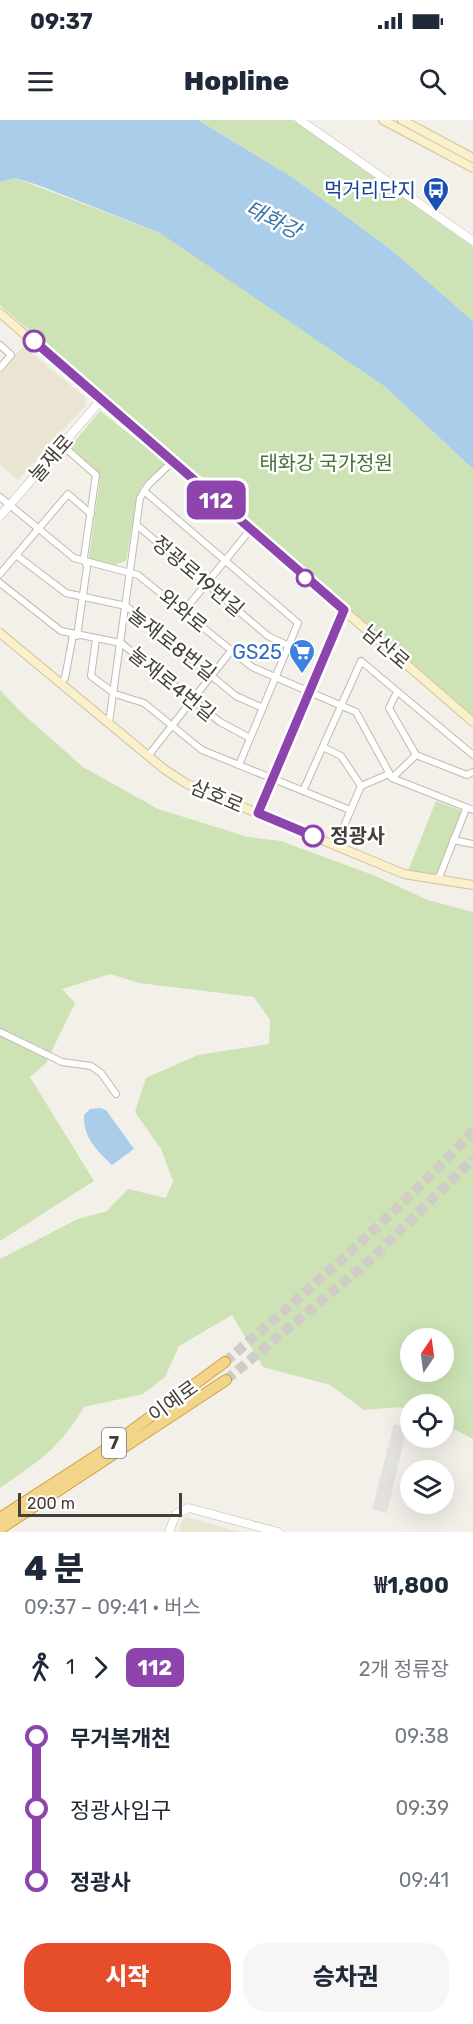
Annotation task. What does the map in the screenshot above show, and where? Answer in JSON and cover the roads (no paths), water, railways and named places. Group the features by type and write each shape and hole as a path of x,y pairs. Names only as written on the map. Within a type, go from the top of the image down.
{"highway":[{"name":"이예로","path":"0,1518 105,1450 225,1362"},
{"name":"이예로","path":"0,1529 226,1380"}],"main road":[{"path":"383,120 473,168"},
{"path":"402,120 473,158"},
{"name":"남산로","path":"0,313 473,722"},
{"name":"삼호로","path":"0,633 148,756 186,784 404,874 473,885"}],"street":[{"path":"300,120 473,241"},
{"path":"0,345 11,355 0,368"},
{"name":"눌재로","path":"0,516 102,399"},
{"path":"60,683 65,678 82,597 96,475 62,445"},
{"path":"109,723 115,694 141,498 144,490 172,462"},
{"path":"144,490 298,623 239,765"},
{"path":"0,574 68,494 91,514"},
{"name":"와와로","path":"0,497 74,558 131,572 184,611 252,667 356,712 390,776"},
{"name":"정광로19번길","path":"138,526 268,636 289,646"},
{"path":"184,611 250,530"},
{"name":"눌재로8번길","path":"16,555 58,589 82,597 126,606 236,696 263,708"},
{"name":"눌재로4번길","path":"0,583 54,627 75,635 121,643 220,722 250,738"},
{"path":"258,813 344,610"},
{"path":"96,639 91,676 115,694 138,699 202,750 350,810"},
{"path":"148,756 231,651"},
{"path":"303,791 360,661 473,755"},
{"path":"397,692 388,708 416,755 467,775 473,772"},
{"path":"323,747 342,756 361,786"},
{"path":"340,848 340,833 361,786 390,776 416,755"},
{"path":"390,776 470,810 453,840 438,880"},
{"path":"453,840 473,844"},
{"path":"0,1032 62,1062 91,1066 101,1073 116,1094"},
{"path":"169,1532 176,1514 189,1508 278,1532"}],"water":[{"name":"태화강","path":"0,120 198,120 292,177 389,248 473,321 473,469 384,386 160,233 38,185 15,178 0,182"},
{"path":"90,1109 106,1110 134,1149 112,1165 88,1137 84,1123 84,1115"}],"tunnel":[{"path":"225,1362 383,1221 473,1131"},
{"path":"226,1380 368,1262 473,1159"}],"place":[{"name":"먹거리단지","path":"436,213"},
{"name":"GS25","path":"302,675"},
{"name":"정광사","path":"313,836"}],"park label":[{"name":"태화강 국가정원","path":"326,463"}]}
